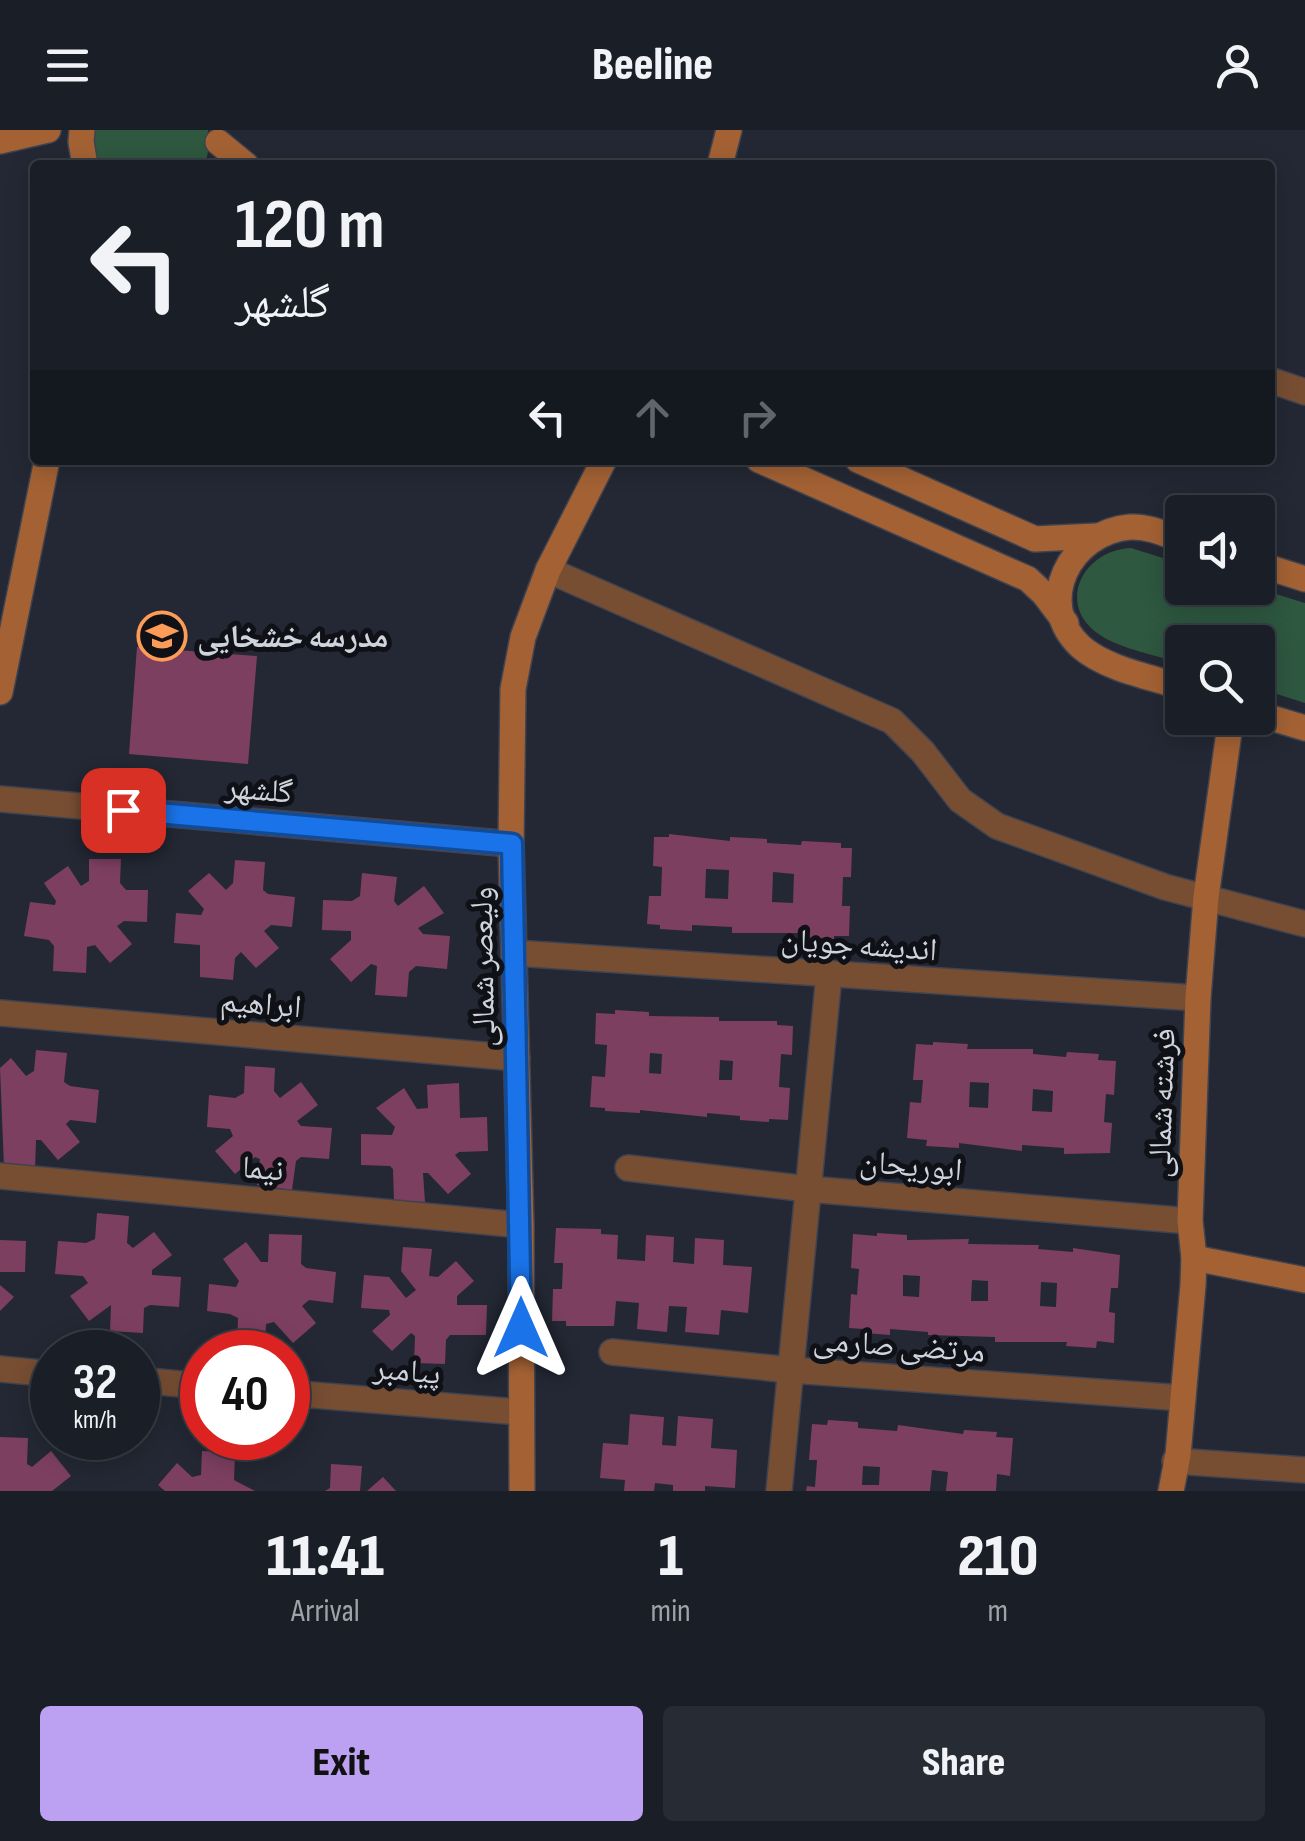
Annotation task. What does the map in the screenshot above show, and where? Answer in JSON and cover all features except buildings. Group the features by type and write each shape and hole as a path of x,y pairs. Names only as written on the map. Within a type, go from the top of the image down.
{"street":[{"path":"0,141 48,130"},
{"path":"82,130 84,160"},
{"path":"721,160 729,130"},
{"path":"216,146 238,160"},
{"path":"1275,382 1305,392"},
{"path":"0,692 45,465"},
{"name":"ولیعصر شمالی","path":"522,1491 521,1225 512,844 514,689 523,637 548,570 601,465"},
{"path":"770,465 1028,579 1066,623"},
{"path":"869,465 1035,539 1097,536"},
{"path":"1165,534 1145,528 1118,529 1085,543 1067,566 1060,604 1073,638 1088,652 1165,681"},
{"path":"548,570 892,721 923,752 960,800 998,826 1165,887 1305,924"},
{"path":"1275,570 1305,580"},
{"path":"1275,719 1305,728"},
{"name":"فرشته شمالی","path":"1171,1491 1194,1258 1190,1221 1198,998 1206,898 1229,735"},
{"name":"گلشهر","path":"0,799 512,844"},
{"name":"اندیشه جویان","path":"515,953 1198,998"},
{"path":"780,1491 829,975"},
{"name":"ابراهیم","path":"0,1013 517,1058"},
{"name":"ابوریحان","path":"628,1168 808,1189 1190,1221"},
{"name":"نیما","path":"0,1176 521,1225"},
{"path":"1194,1258 1305,1280"},
{"name":"مرتضی صارمی","path":"612,1352 791,1370 1183,1398"},
{"path":"0,1369 30,1372"},
{"name":"پیامبر","path":"310,1395 520,1412"},
{"path":"1176,1461 1305,1470"}],"green space":[{"path":"91,130 208,130 206,160 94,160"},
{"path":"1131,548 1165,559 1165,605 1275,605 1275,594 1305,603 1305,703 1275,693 1275,625 1165,625 1165,659 1100,635 1086,623 1077,595 1088,569 1114,551"}],"place":[{"name":"مدرسه خشخایی","path":"162,636"}],"route":[{"path":"123,810 512,844 521,1328"}]}
